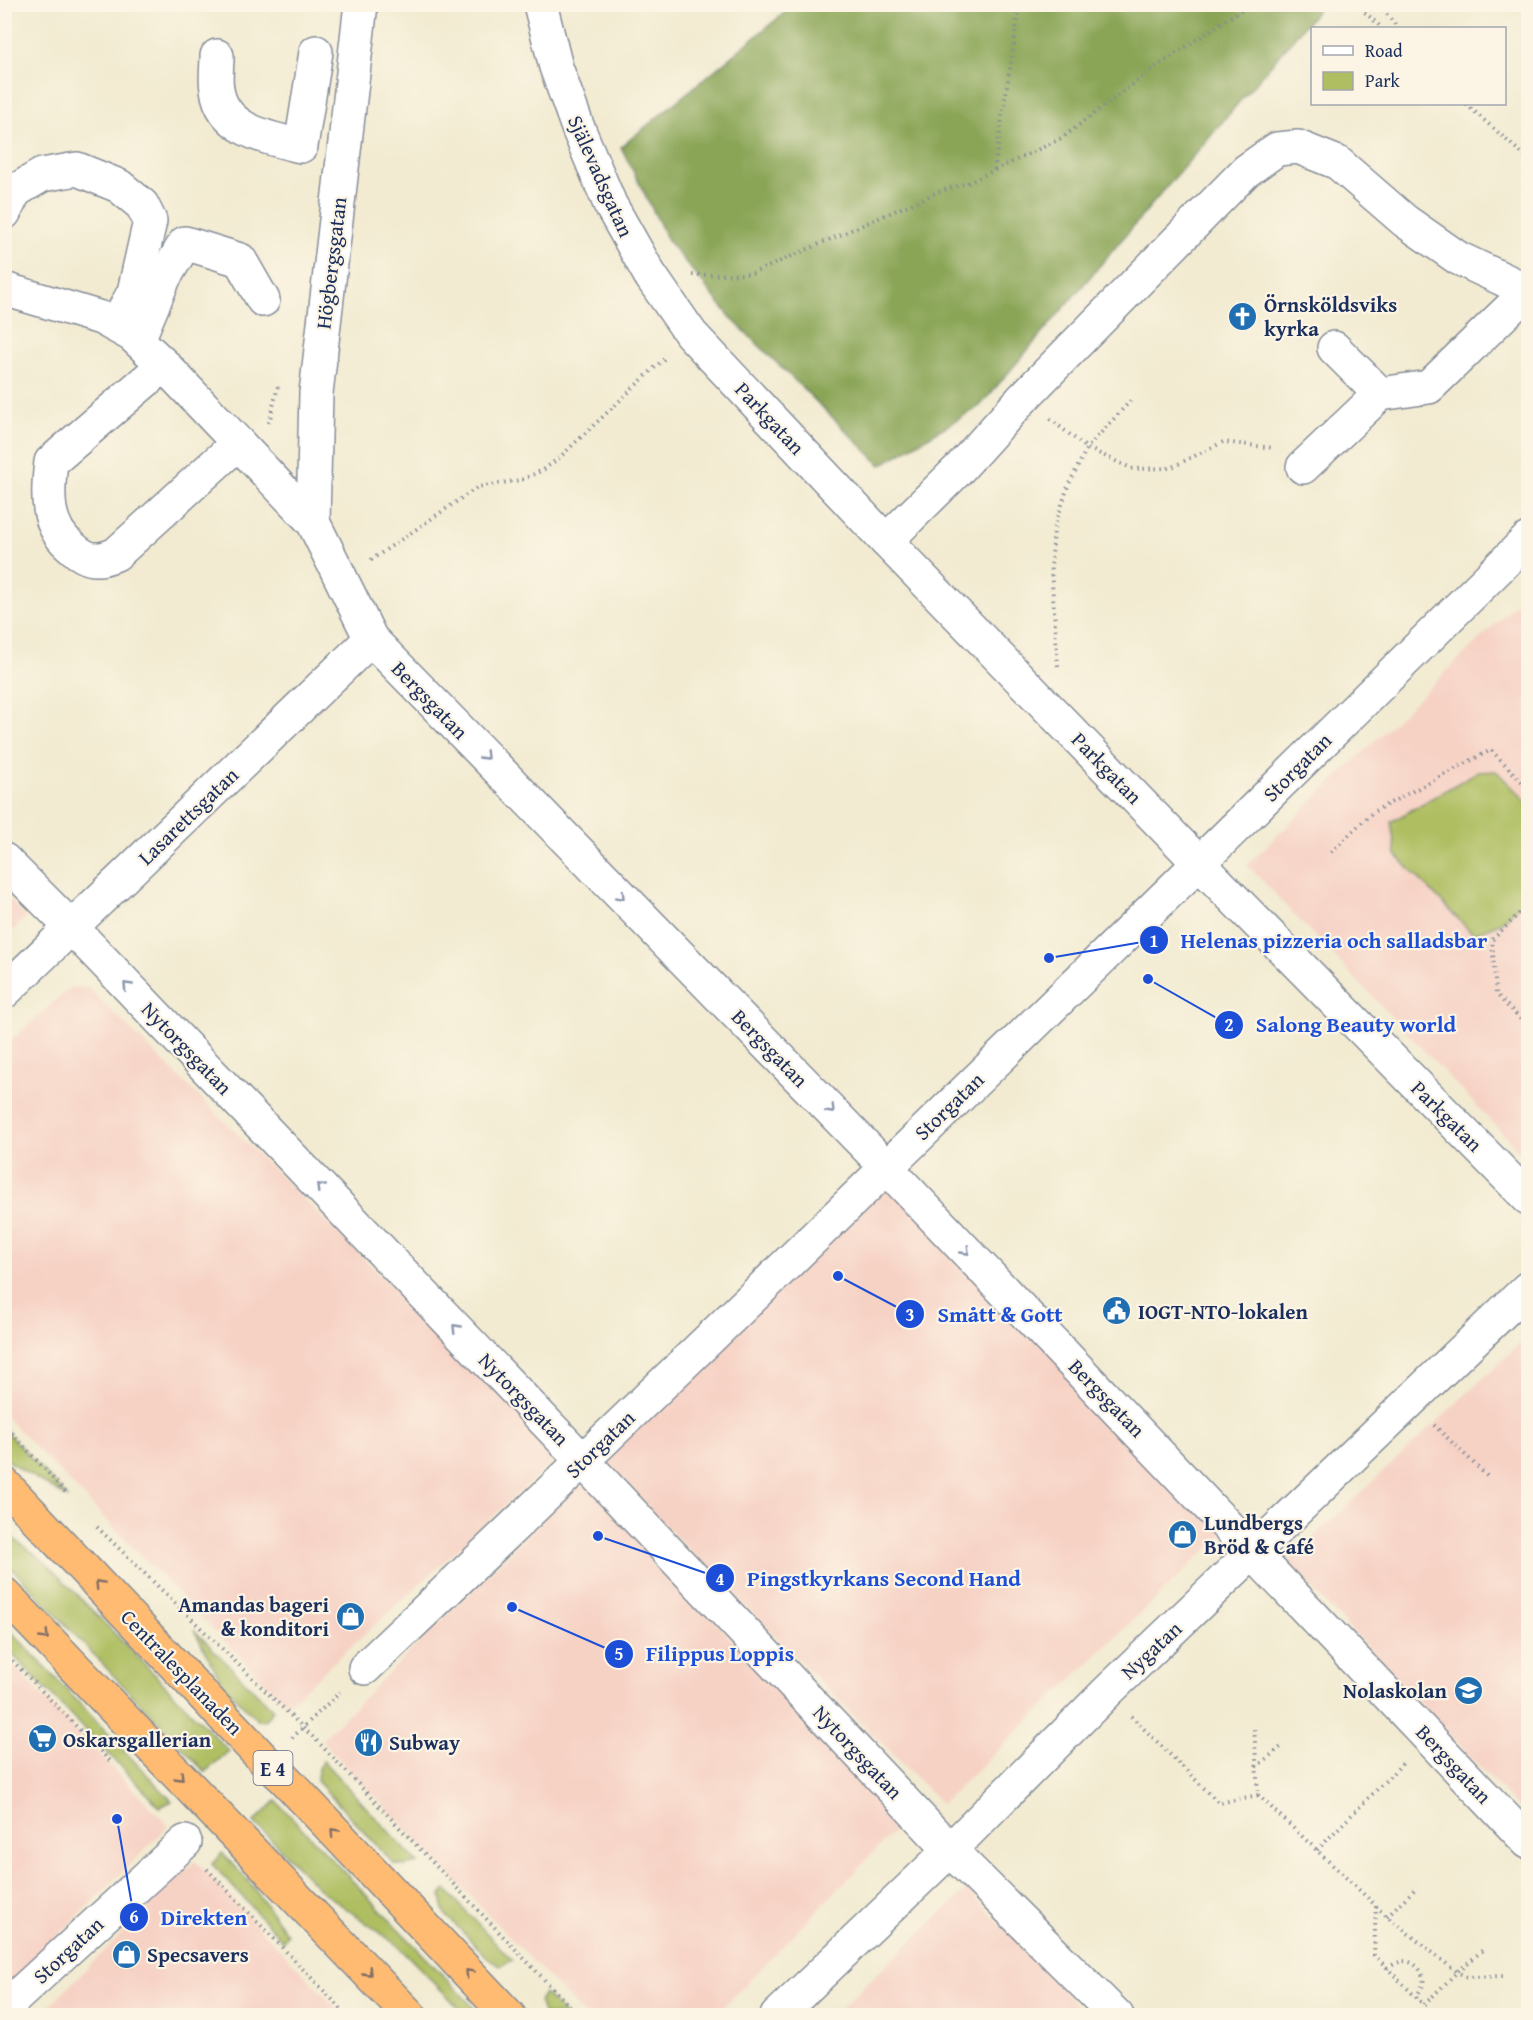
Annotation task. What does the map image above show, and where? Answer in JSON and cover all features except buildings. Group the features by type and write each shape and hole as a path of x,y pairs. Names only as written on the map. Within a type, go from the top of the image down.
{"highway":[{"name":"Centralesplanaden","path":"4,1484 509,2016"},
{"path":"4,1594 410,2016"}],"street":[{"name":"Högbergsgatan","path":"313,522 316,393 361,4"},
{"name":"Själevadsgatan","path":"540,4 556,67 578,128 610,204 650,275 691,334"},
{"path":"301,146 316,52"},
{"path":"217,56 217,90 225,113 252,133 301,146 338,198"},
{"path":"886,540 959,469 1023,398 1246,171 1277,149 1298,147 1338,163 1405,221 1458,258 1528,291 1429,387 1380,394 1311,460"},
{"path":"4,213 15,191 42,175 77,169 119,186 142,205 150,221 127,333"},
{"path":"127,333 185,243 240,260 264,300"},
{"name":"Bergsgatan","path":"4,289 101,318 127,333 164,365 313,522 371,639 886,1167 1528,1842"},
{"name":"Parkgatan","path":"691,334 1055,715 1528,1198"},
{"path":"1334,348 1380,394"},
{"path":"164,365 51,462 47,492 51,518 63,540 81,555 98,560 116,554 247,454"},
{"name":"Storgatan","path":"365,1668 583,1461 1200,863 1528,539"},
{"name":"Lasarettsgatan","path":"4,992 371,639"},
{"name":"Nytorgsgatan","path":"4,860 583,1461 950,1850 1116,2016"},
{"name":"Nygatan","path":"777,2016 950,1850 1107,1692 1255,1553 1528,1288"},
{"name":"Storgatan","path":"4,2009 185,1842"},
{"path":"4,2009 10,2016"}],"path":[{"path":"994,170 1020,4"},
{"path":"650,275 751,274 927,197 970,182 1062,138 1150,70 1250,4"},
{"path":"1356,4 1381,27"},
{"path":"1380,4 1397,27"},
{"path":"1467,105 1528,159"},
{"path":"342,580 478,487 521,480 543,470 560,458 691,334"},
{"path":"247,454 280,381"},
{"path":"1023,398 1087,448 1133,469 1170,468 1222,442 1311,460"},
{"path":"1055,715 1058,660 1052,569 1054,529 1068,486 1087,448 1133,398"},
{"path":"1331,852 1373,812 1491,750 1528,788"},
{"path":"1528,905 1492,940 1496,994 1528,1027"},
{"path":"1410,1401 1487,1476"},
{"path":"4,1424 70,1497"},
{"path":"93,1522 319,1743 579,2016"},
{"path":"1107,1692 1220,1803 1258,1795"},
{"path":"1254,1725 1258,1795 1387,1916 1457,1972 1467,1977 1508,1976"},
{"path":"1317,1850 1428,1737"},
{"path":"1256,1767 1281,1747"},
{"path":"1387,1916 1417,1887"},
{"path":"1376,1906 1374,1955 1424,2005 1483,1950"},
{"path":"1387,1968 1409,1961 1417,1966 1423,1976 1423,1984 1416,1998"}],"shaded area":[{"path":"1528,592 1528,1160 1247,865"},
{"path":"5,894 26,917 5,938"},
{"path":"70,988 88,988 563,1453 287,1705 5,1416 4,1047"},
{"path":"890,1183 1224,1533 942,1804 600,1460"},
{"name":"Nolaskolan","path":"1528,1336 1528,1818 1287,1562"},
{"path":"585,1478 900,1825 716,2015 584,2015 321,1740"},
{"name":"Oskarsgallerian","path":"5,1657 169,1826 5,1988"},
{"path":"195,1861 343,2015 40,2015"},
{"path":"967,1889 1086,2015 832,2016"}],"green space":[{"path":"794,5 1322,5 980,406 881,465 733,320 669,242 621,147"},
{"path":"1496,771 1528,803 1528,896 1502,922 1473,934 1396,855 1391,822 1477,772"},
{"path":"5,1430 68,1498 11,1463 5,1456"},
{"path":"5,1532 47,1564 229,1751 205,1772 5,1561"},
{"path":"5,1625 172,1801 160,1807 5,1647"},
{"path":"194,1630 273,1710 265,1720 257,1720 223,1684"},
{"path":"323,1761 418,1863 405,1866 394,1864 317,1781 318,1768"},
{"path":"276,1801 481,2015 466,2015 397,1945 319,1889 254,1822"},
{"path":"222,1853 250,1883 287,1934 283,1941 212,1864"},
{"path":"446,1890 512,1960 500,1966 491,1961 447,1916 441,1895"},
{"path":"544,1993 565,2015 544,2015 539,2001"}],"place":[{"name":"Örnsköldsviks kyrka","path":"1243,316"},
{"name":"Helenas pizzeria och salladsbar","path":"1049,958"},
{"name":"Salong Beauty world","path":"1148,979"},
{"name":"Smått & Gott","path":"838,1276"},
{"name":"IOGT-NTO-lokalen","path":"1117,1311"},
{"name":"Lundbergs Bröd & Café","path":"1183,1534"},
{"name":"Pingstkyrkans Second Hand","path":"598,1536"},
{"name":"Filippus Loppis","path":"512,1607"},
{"name":"Amandas bageri & konditori","path":"350,1616"},
{"name":"Nolaskolan","path":"1468,1690"},
{"name":"Oskarsgallerian","path":"42,1739"},
{"name":"Subway","path":"368,1742"},
{"name":"Direkten","path":"117,1819"},
{"name":"Specsavers","path":"126,1954"}]}
